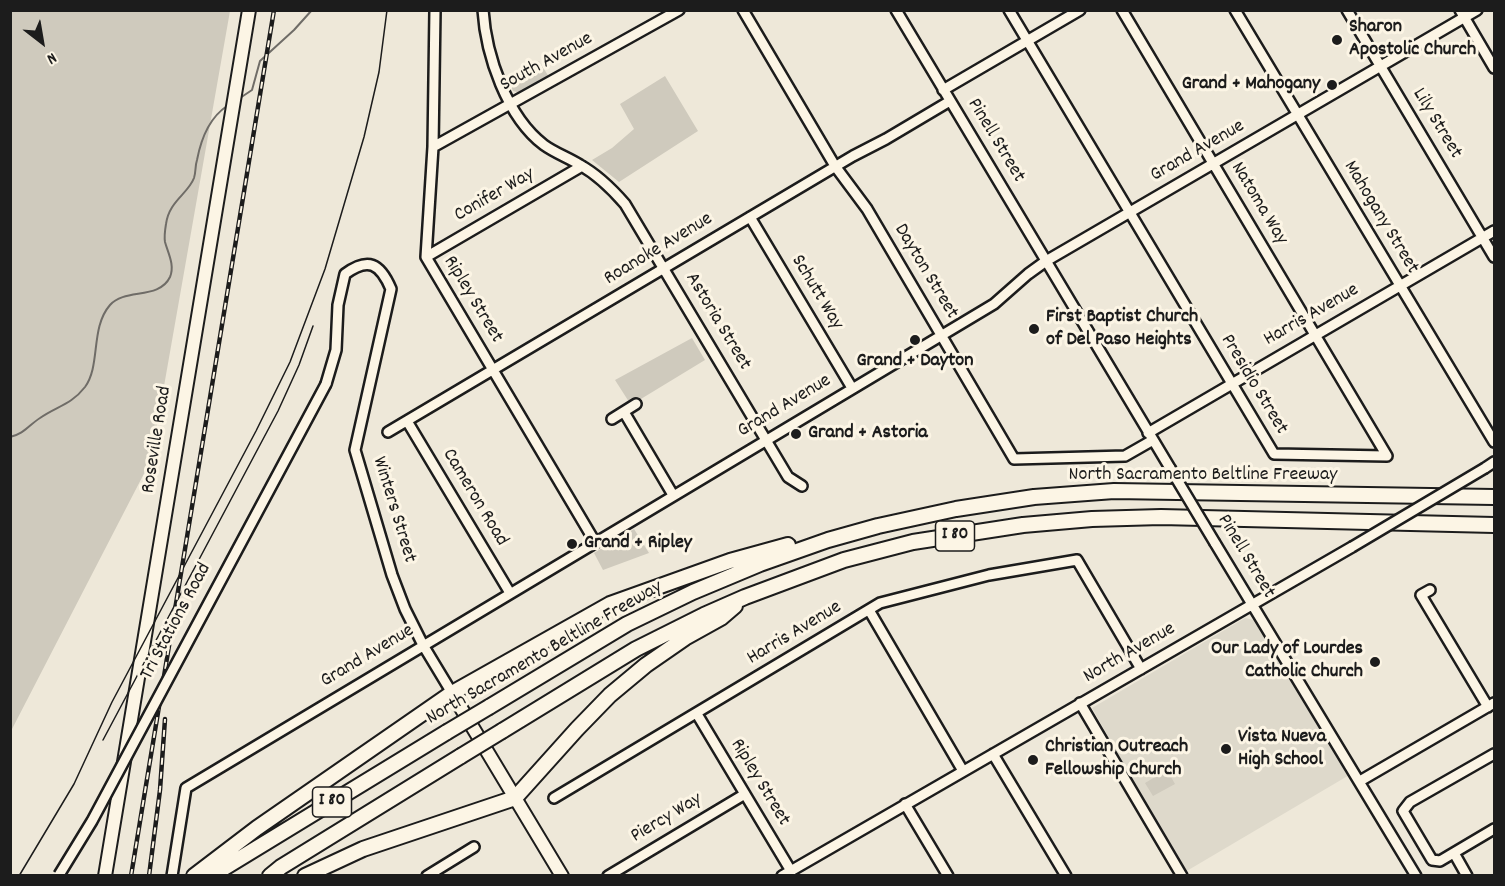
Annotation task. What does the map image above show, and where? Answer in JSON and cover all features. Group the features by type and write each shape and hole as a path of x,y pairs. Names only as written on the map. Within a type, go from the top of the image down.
{"highway":[{"name":"North Sacramento Beltline Freeway","path":"213,870 627,624 693,592 759,564 828,540 956,508 1034,497 1114,491 1494,497"},
{"name":"North Sacramento Beltline Freeway","path":"270,876 281,867 636,649 745,597 844,560 913,542 1023,525 1092,519 1161,517 1494,525"},
{"path":"194,876 213,870 393,732 452,693 610,604 740,558 835,533 878,526"},
{"path":"305,876 363,849 515,798 610,696 646,665 685,638 721,618 745,597"}],"main road":[{"name":"Roseville Road","path":"105,876 249,10"},
{"name":"Winters Street","path":"452,693 562,876"}],"street":[{"name":"Ripley Street","path":"435,10 434,147 426,257 595,542"},
{"name":"Astoria Street","path":"483,10 489,47 510,105 534,136 554,151 582,166 608,185 618,196 634,217 788,477 802,486"},
{"name":"South Avenue","path":"434,147 679,10"},
{"name":"Dayton Street","path":"743,10 835,166 867,209 1014,459 1125,456"},
{"name":"Pinell Street","path":"896,10 1416,876"},
{"name":"Presidio Street","path":"1009,10 1274,454 1387,456 1364,416"},
{"path":"944,90 1080,10"},
{"name":"Natoma Way","path":"1122,10 1364,416"},
{"name":"Mahogany Street","path":"1235,10 1494,442"},
{"name":"Lily Street","path":"1347,10 1494,257"},
{"name":"Grand Avenue","path":"172,876 186,788 994,304 1046,261 1380,67 1462,14 1477,10"},
{"path":"1462,14 1494,68"},
{"name":"Roanoke Avenue","path":"388,432 835,166 950,101"},
{"name":"Conifer Way","path":"426,257 582,166"},
{"name":"Schutt Way","path":"750,217 852,388"},
{"name":"Harris Avenue","path":"1125,456 1150,436 1232,384 1494,231"},
{"name":"Winters Street","path":"326,384 336,350 338,305 345,274 367,263 385,275 391,289 355,450 392,575 405,609 423,645 452,693"},
{"name":"Tri Stations Road","path":"59,875 98,811 326,384"},
{"path":"612,419 636,404"},
{"path":"624,412 673,495"},
{"name":"Cameron Road","path":"407,421 510,593"},
{"name":"North Avenue","path":"787,873 1352,547 1494,462"},
{"name":"Harris Avenue","path":"554,798 880,603 945,585 1077,560 1141,669"},
{"path":"1360,781 1491,705 1421,595 1430,590"},
{"path":"869,610 963,771"},
{"path":"1080,704 1182,876"},
{"name":"Ripley Street","path":"697,714 745,794 787,873"},
{"path":"993,754 1066,876"},
{"path":"1494,754 1410,801 1403,811 1432,860 1440,861 1494,828"},
{"name":"Piercy Way","path":"608,876 745,794"},
{"path":"905,804 948,876"},
{"path":"427,876 474,848"},
{"path":"1454,853 1467,876"}],"shaded area":[{"path":"11,10 230,11 151,460 11,731"},
{"path":"539,61 549,77 521,93 513,91 508,79"},
{"path":"665,76 698,131 619,182 592,160 612,148 634,129 620,104"},
{"path":"692,338 705,360 631,405 615,380"},
{"path":"634,529 649,553 603,570 594,553"},
{"name":"Vista Nueva High School","path":"1245,618 1259,621 1351,774 1185,872 1092,708"},
{"path":"1167,770 1175,784 1153,796 1145,783"}],"waterway":[{"path":"240,98 252,90 260,61 312,10"},
{"path":"10,437 19,434 46,414 69,402 85,387 93,368 100,324 110,305 124,297 158,289 170,277 171,264 165,242 168,216 194,178 199,152 207,130 215,117 227,106"}],"tram line":[{"path":"19,876 74,784 112,702 256,431 290,362 325,269 364,137 379,72 387,10"},
{"path":"103,740 278,411 299,365 313,326"}],"railway":[{"path":"131,876 274,10"},
{"path":"149,876 160,790 165,719"}],"place":[{"name":"Sharon Apostolic Church","path":"1337,40"},
{"name":"Grand + Mahogany","path":"1332,85"},
{"name":"First Baptist Church of Del Paso Heights","path":"1034,329"},
{"name":"Grand + Dayton","path":"915,340"},
{"name":"Grand + Astoria","path":"796,434"},
{"name":"Grand + Ripley","path":"572,544"},
{"name":"Our Lady of Lourdes Catholic Church","path":"1375,662"},
{"name":"Vista Nueva High School","path":"1226,749"},
{"name":"Christian Outreach Fellowship Church","path":"1033,760"}]}
